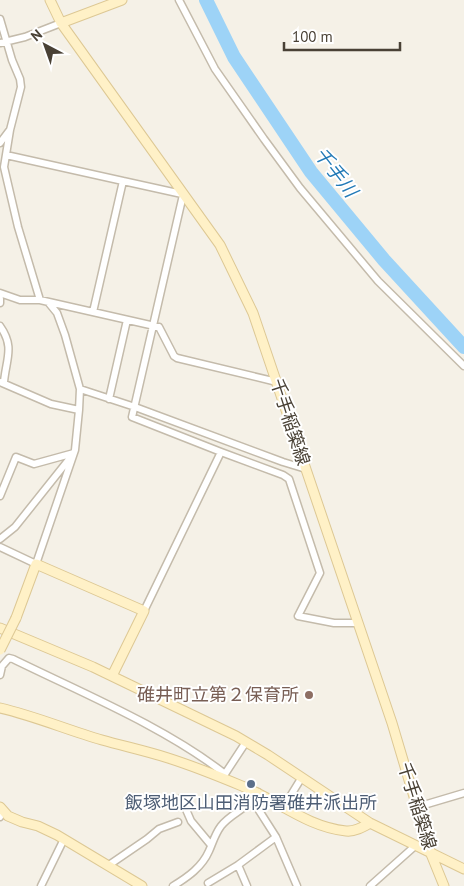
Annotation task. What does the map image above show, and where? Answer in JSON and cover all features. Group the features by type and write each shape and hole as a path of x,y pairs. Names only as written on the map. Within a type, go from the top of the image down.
{"street":[{"name":"千手稲築線","path":"50,0 61,23 220,246 253,313 392,723 417,807 444,886"},
{"path":"3,43 122,0"},
{"path":"179,0 215,69 300,188 378,281 464,366"},
{"path":"0,19 3,43 20,79 21,87 10,130 4,167 18,227 40,300"},
{"path":"0,143 10,130"},
{"path":"6,155 182,194 154,326 132,417 283,475 289,479 320,573 298,616 334,623 357,624"},
{"path":"93,312 122,181"},
{"path":"0,293 20,300 40,300 159,327 174,356 177,358 277,382"},
{"path":"0,650 16,618 74,454 80,389 60,320 54,308 48,302"},
{"path":"109,398 127,320"},
{"path":"0,326 5,333 9,346 2,382 51,404 79,410"},
{"path":"80,389 306,469"},
{"path":"112,676 221,452"},
{"path":"0,496 16,457 34,464 74,454"},
{"path":"0,539 15,527 74,454"},
{"path":"0,547 144,611"},
{"path":"0,628 112,676 246,742 370,822 464,869"},
{"path":"0,675 5,660 13,659 139,721 194,753 224,776"},
{"path":"0,708 224,776 313,822 347,831 357,830 370,822"},
{"path":"224,776 246,742"},
{"path":"283,808 302,777"},
{"path":"173,886 201,864 222,825 254,801 258,792"},
{"path":"417,807 464,793"},
{"path":"181,798 191,821 211,845"},
{"path":"254,801 276,837 297,886"},
{"path":"1,811 8,816 38,826 64,839 109,865 137,885"},
{"path":"109,865 147,839 159,828 178,822"},
{"path":"208,883 238,865 276,837"},
{"path":"41,886 64,839"},
{"path":"370,886 415,846"},
{"path":"238,865 247,886"}],"waterway":[{"name":"千手川","path":"206,0 234,57 311,172 384,260 464,347"}],"place":[{"name":"碓井町立第２保育所","path":"309,695"},
{"name":"飯塚地区山田消防署碓井派出所","path":"251,784"}]}
